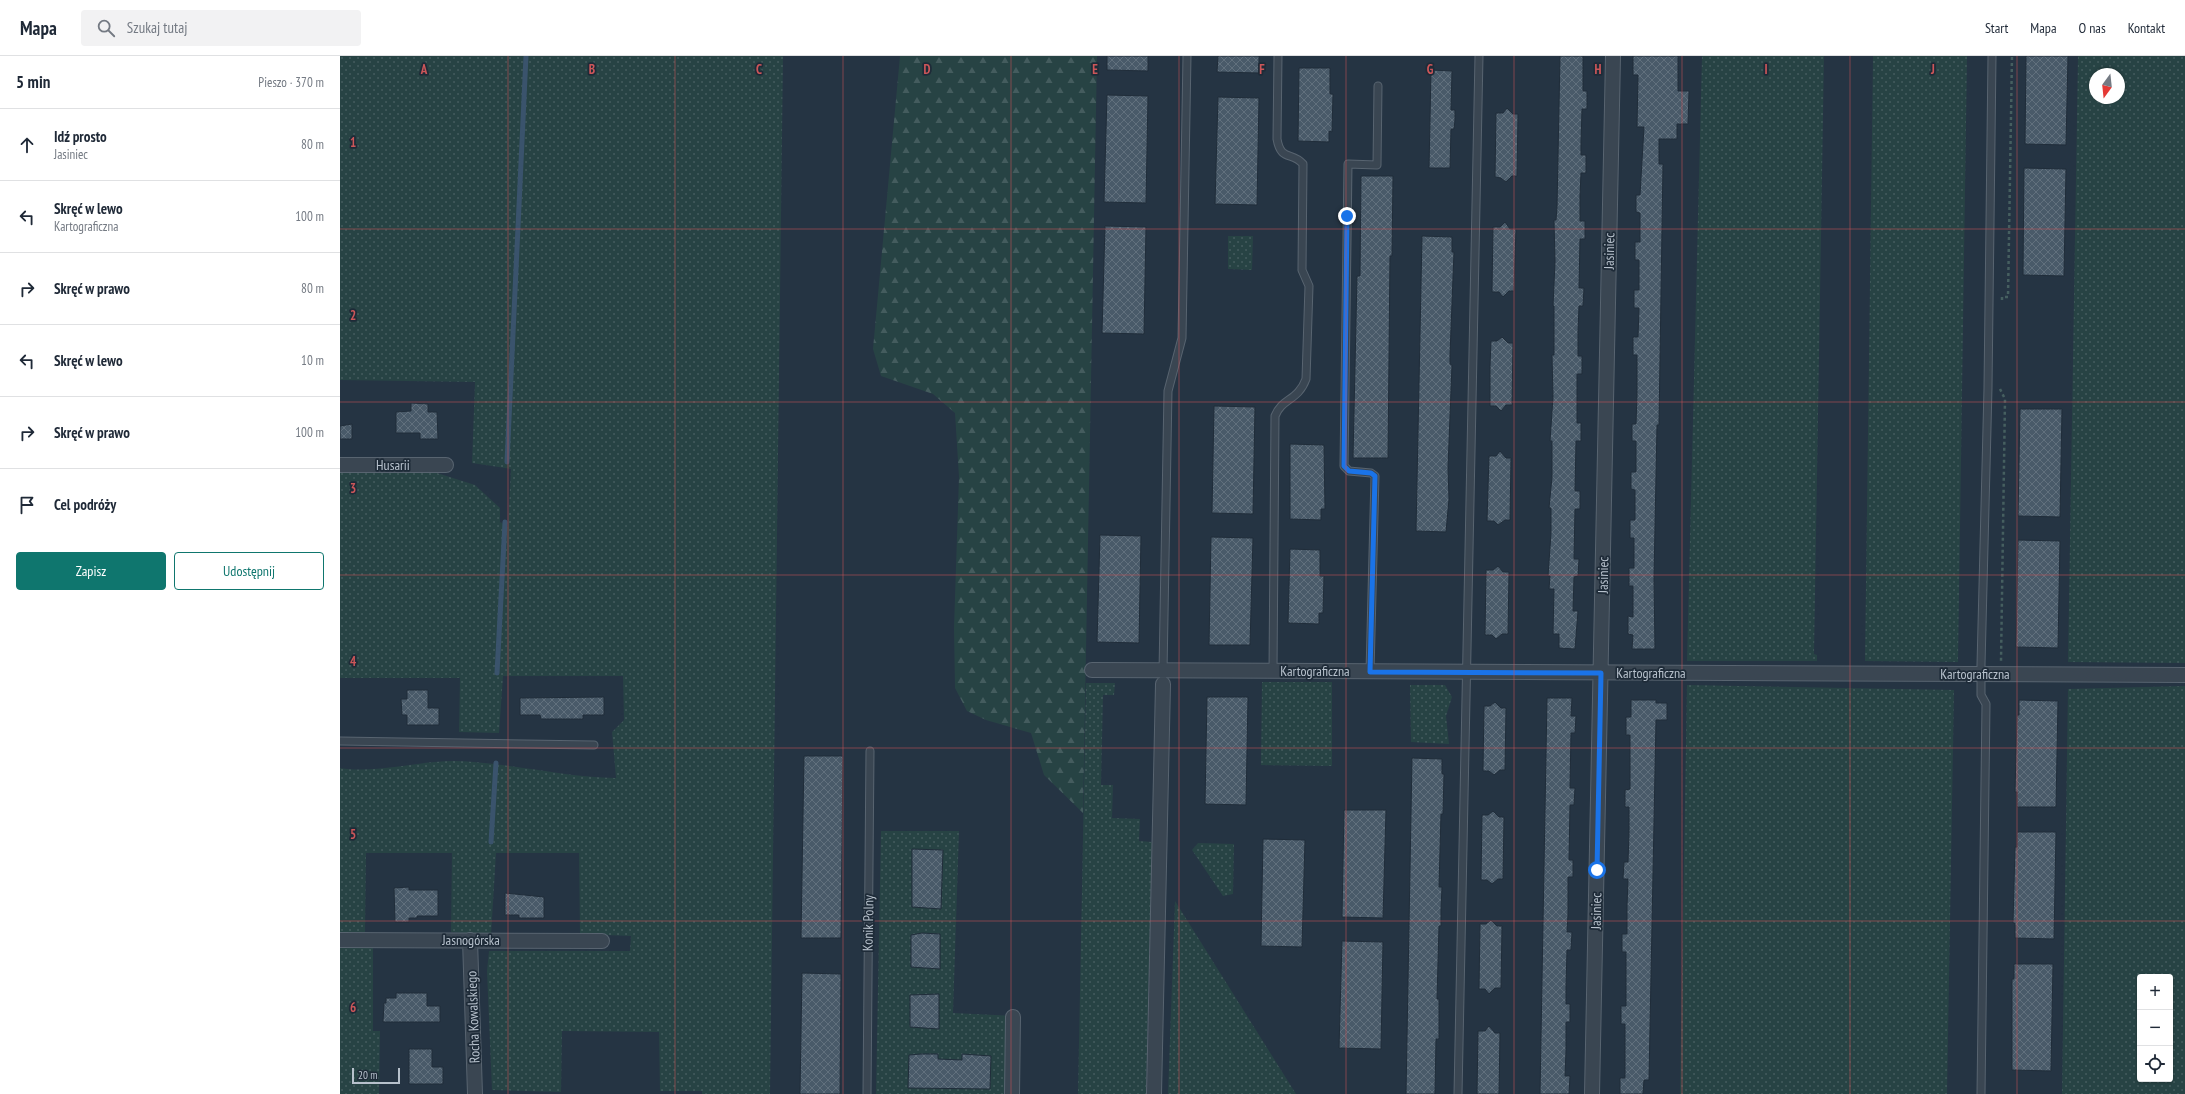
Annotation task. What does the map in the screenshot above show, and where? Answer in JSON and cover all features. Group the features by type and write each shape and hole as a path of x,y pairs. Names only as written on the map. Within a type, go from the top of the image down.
{"street":[{"name":"Jasiniec","path":"1592,1094 1613,56"},
{"name":"Husarii","path":"340,465 446,465"},
{"name":"Kartograficzna","path":"1092,670 1163,677 1273,671 2185,675"},
{"path":"1154,1094 1163,677"},
{"name":"Jasnogórska","path":"340,940 602,941"},
{"name":"Rocha Kowalskiego","path":"470,940 475,1094"},
{"path":"1012,1094 1013,1017"}],"lane":[{"path":"1163,677 1168,391 1182,338 1188,56"},
{"path":"1273,671 1275,416 1283,405 1301,392 1306,379 1309,286 1302,270 1303,164 1283,154 1278,148 1278,56"},
{"path":"1458,1094 1465,672 1479,56"},
{"path":"1981,1094 1986,704 1980,695 1980,674 1988,388 1992,56"},
{"path":"1370,672 1375,476 1371,473 1349,471 1344,466 1345,317 1348,164 1377,165 1378,86"},
{"path":"340,741 594,744"},
{"name":"Konik Polny","path":"866,1094 870,751"}],"path":[{"path":"2002,304 2002,297 2008,297 2012,56"},
{"path":"2000,381 2000,389 2005,399 2000,662"}],"green space":[{"path":"340,56 783,56 770,1094 702,1094 702,1091 660,1091 659,1032 562,1031 561,1092 492,1090 487,971 489,951 630,951 631,936 580,934 579,853 496,853 491,935 451,932 452,853 366,853 365,932 340,932 340,768 367,769 453,761 494,764 575,775 616,778 612,732 624,720 623,676 503,676 499,733 459,732 460,678 340,678 340,473 437,473 475,485 500,508 500,522 508,527 511,469 472,463 475,382 340,380"},
{"path":"900,56 1097,56 1083,813 1044,775 1031,733 986,720 967,711 955,688 954,628 959,477 955,413 933,394 881,376 873,349"},
{"path":"1702,56 1824,56 1814,654 1817,655 1817,661 1687,661"},
{"path":"1873,56 1967,56 1958,662 1865,661"},
{"path":"2078,56 2185,56 2185,663 2068,662"},
{"path":"1228,236 1253,236 1252,270 1228,269"},
{"path":"1262,682 1332,682 1332,766 1261,765"},
{"path":"1086,683 1115,683 1114,695 1103,695 1101,785 1113,785 1112,818 1140,819 1139,841 1152,842 1146,1094 1078,1094"},
{"path":"1410,685 1445,685 1452,697 1446,716 1449,744 1411,742"},
{"path":"1687,685 1954,690 1947,1094 1680,1094"},
{"path":"2185,686 2185,1094 2062,1094 2068,689"},
{"path":"881,831 959,831 953,1013 1016,1016 1015,1094 876,1094"},
{"path":"1198,843 1234,844 1233,894 1223,896 1192,850"},
{"path":"1175,901 1296,1094 1168,1094"},
{"path":"340,948 373,948 373,1031 380,1031 379,1094 340,1094"}],"building":[{"path":"1107,56 1148,56 1148,71 1107,70"},
{"path":"1218,56 1259,56 1259,73 1217,72"},
{"path":"1560,56 1583,56 1583,91 1587,91 1587,109 1582,109 1581,143 1581,155 1586,155 1586,173 1581,173 1580,196 1580,221 1585,221 1585,239 1580,239 1579,288 1584,288 1583,306 1579,306 1578,332 1578,356 1582,356 1582,374 1577,374 1577,423 1581,423 1581,441 1576,441 1575,491 1580,491 1580,509 1575,509 1574,559 1579,559 1578,576 1574,577 1573,611 1578,611 1575,649 1559,648 1559,634 1553,634 1554,589 1549,589 1550,576 1548,576 1551,533 1551,508 1549,508 1552,477 1552,441 1550,441 1553,397 1552,355 1554,355 1554,220 1556,220 1557,207"},
{"path":"1633,56 1678,56 1678,91 1689,91 1688,124 1677,124 1677,139 1659,139 1659,164 1663,164 1659,425 1657,425 1654,578 1655,649 1632,649 1633,635 1628,634 1628,616 1633,617 1633,586 1629,586 1629,568 1634,568 1634,538 1630,538 1630,520 1635,520 1635,490 1631,489 1631,472 1636,472 1636,441 1632,441 1632,424 1636,424 1637,355 1633,355 1633,337 1638,337 1639,308 1634,308 1634,290 1639,290 1639,260 1635,260 1635,242 1640,242 1640,213 1636,212 1636,195 1640,195 1644,127 1637,127 1638,75 1633,75"},
{"path":"2026,56 2068,56 2066,145 2025,144"},
{"path":"1299,68 1330,68 1330,94 1333,94 1332,132 1329,131 1329,142 1298,141"},
{"path":"1431,70 1452,71 1451,110 1455,110 1455,120 1454,129 1451,129 1450,168 1429,168"},
{"path":"1107,95 1148,96 1146,203 1104,202"},
{"path":"1218,97 1259,98 1257,205 1215,204"},
{"path":"1507,108 1513,114 1518,114 1517,176 1512,176 1506,182 1501,178 1495,177 1496,113 1503,113"},
{"path":"2024,168 2066,169 2064,276 2023,275"},
{"path":"1361,176 1393,176 1392,256 1390,256 1388,458 1353,458 1357,276 1360,276"},
{"path":"1505,222 1510,229 1516,229 1514,291 1509,291 1503,297 1499,292 1492,292 1493,227 1500,227"},
{"path":"1105,226 1146,227 1144,334 1102,333"},
{"path":"1422,236 1452,237 1452,252 1454,252 1450,355 1450,364 1452,365 1448,468 1449,499 1446,532 1416,531"},
{"path":"1502,337 1508,343 1513,343 1512,405 1506,405 1501,411 1496,406 1490,406 1490,366 1491,341 1497,341"},
{"path":"411,403 428,404 428,412 437,412 438,439 420,439 420,433 396,433 396,412 411,411"},
{"path":"1214,406 1255,407 1253,514 1212,513"},
{"path":"2020,409 2062,409 2060,517 2018,516"},
{"path":"352,424 352,439 340,439 340,426"},
{"path":"1290,444 1324,445 1325,509 1321,509 1321,520 1290,519"},
{"path":"1500,451 1506,458 1511,458 1510,520 1505,520 1498,525 1494,521 1487,521 1489,456 1496,456"},
{"path":"1100,535 1141,536 1139,643 1097,642"},
{"path":"1211,537 1253,538 1250,645 1209,645"},
{"path":"2018,540 2060,541 2058,648 2016,647"},
{"path":"1290,549 1320,550 1320,576 1324,576 1323,613 1319,613 1319,624 1288,623"},
{"path":"1498,566 1503,572 1509,572 1508,634 1502,634 1496,639 1492,635 1485,635 1486,570 1493,570"},
{"path":"407,690 428,690 428,708 439,708 439,725 407,725 407,715 402,715 401,699 407,699"},
{"path":"604,697 604,715 583,715 583,719 541,719 540,715 520,715 520,698"},
{"path":"1207,697 1248,697 1246,805 1205,804"},
{"path":"1547,698 1572,698 1571,716 1576,716 1575,733 1571,733 1570,788 1575,788 1574,805 1570,805 1569,860 1573,860 1573,877 1568,877 1567,932 1572,932 1571,950 1567,950 1566,1004 1570,1004 1570,1022 1566,1022 1565,1076 1570,1076 1569,1094 1540,1094"},
{"path":"1631,700 1656,700 1656,703 1667,703 1667,720 1656,720 1649,1080 1644,1080 1643,1094 1620,1094 1620,1078 1625,1078 1625,1024 1621,1024 1621,1006 1626,1006 1626,952 1622,952 1622,934 1627,934 1628,879 1623,879 1624,862 1628,862 1629,832 1629,807 1625,807 1625,790 1630,789 1630,735 1626,735 1626,717 1631,717"},
{"path":"2019,700 2058,701 2056,807 2017,807 2017,792 2015,792 2017,715 2019,715"},
{"path":"1495,702 1501,708 1506,708 1505,770 1500,770 1494,775 1489,771 1483,771 1484,706 1490,706"},
{"path":"804,756 843,756 841,938 801,938"},
{"path":"1412,758 1442,759 1442,774 1444,774 1443,814 1441,814 1439,887 1442,887 1441,926 1439,926 1437,999 1439,999 1439,1039 1436,1039 1435,1094 1406,1094"},
{"path":"1344,810 1386,810 1383,918 1342,917"},
{"path":"1493,811 1499,817 1504,817 1503,879 1498,879 1492,884 1487,880 1481,880 1482,815 1488,815"},
{"path":"2017,832 2056,832 2054,939 2015,938 2015,923 2013,923 2015,847 2017,847"},
{"path":"1263,839 1305,840 1302,947 1261,946"},
{"path":"912,849 943,850 941,909 912,907"},
{"path":"409,887 409,890 438,890 438,916 417,916 417,918 409,918 409,922 395,922 394,888"},
{"path":"505,893 544,897 544,918 519,918 519,915 505,915"},
{"path":"1491,920 1497,926 1502,926 1501,988 1495,988 1489,994 1485,989 1479,989 1480,924 1486,924"},
{"path":"922,933 940,934 940,969 911,967 911,935"},
{"path":"1342,941 1383,942 1381,1049 1339,1048"},
{"path":"2014,964 2053,964 2051,1071 2012,1070 2012,979 2014,979"},
{"path":"802,973 841,974 840,1094 800,1094"},
{"path":"396,993 427,993 427,1006 440,1006 440,1022 383,1022 384,1003 386,1003 386,998 396,998"},
{"path":"939,994 939,1029 910,1027 910,995"},
{"path":"1489,1026 1495,1033 1500,1033 1499,1094 1477,1094 1478,1031 1485,1031"},
{"path":"409,1049 432,1049 432,1067 443,1067 443,1084 409,1084"},
{"path":"938,1054 938,1059 962,1060 962,1054 991,1056 990,1089 908,1088 909,1055"}],"waterway":[{"path":"507,462 526,56"},
{"path":"497,673 505,522"},
{"path":"491,842 496,763"}],"route":[{"path":"1347,216 1344,466 1352,472 1371,473 1375,476 1370,672 1601,673 1597,870"}]}
